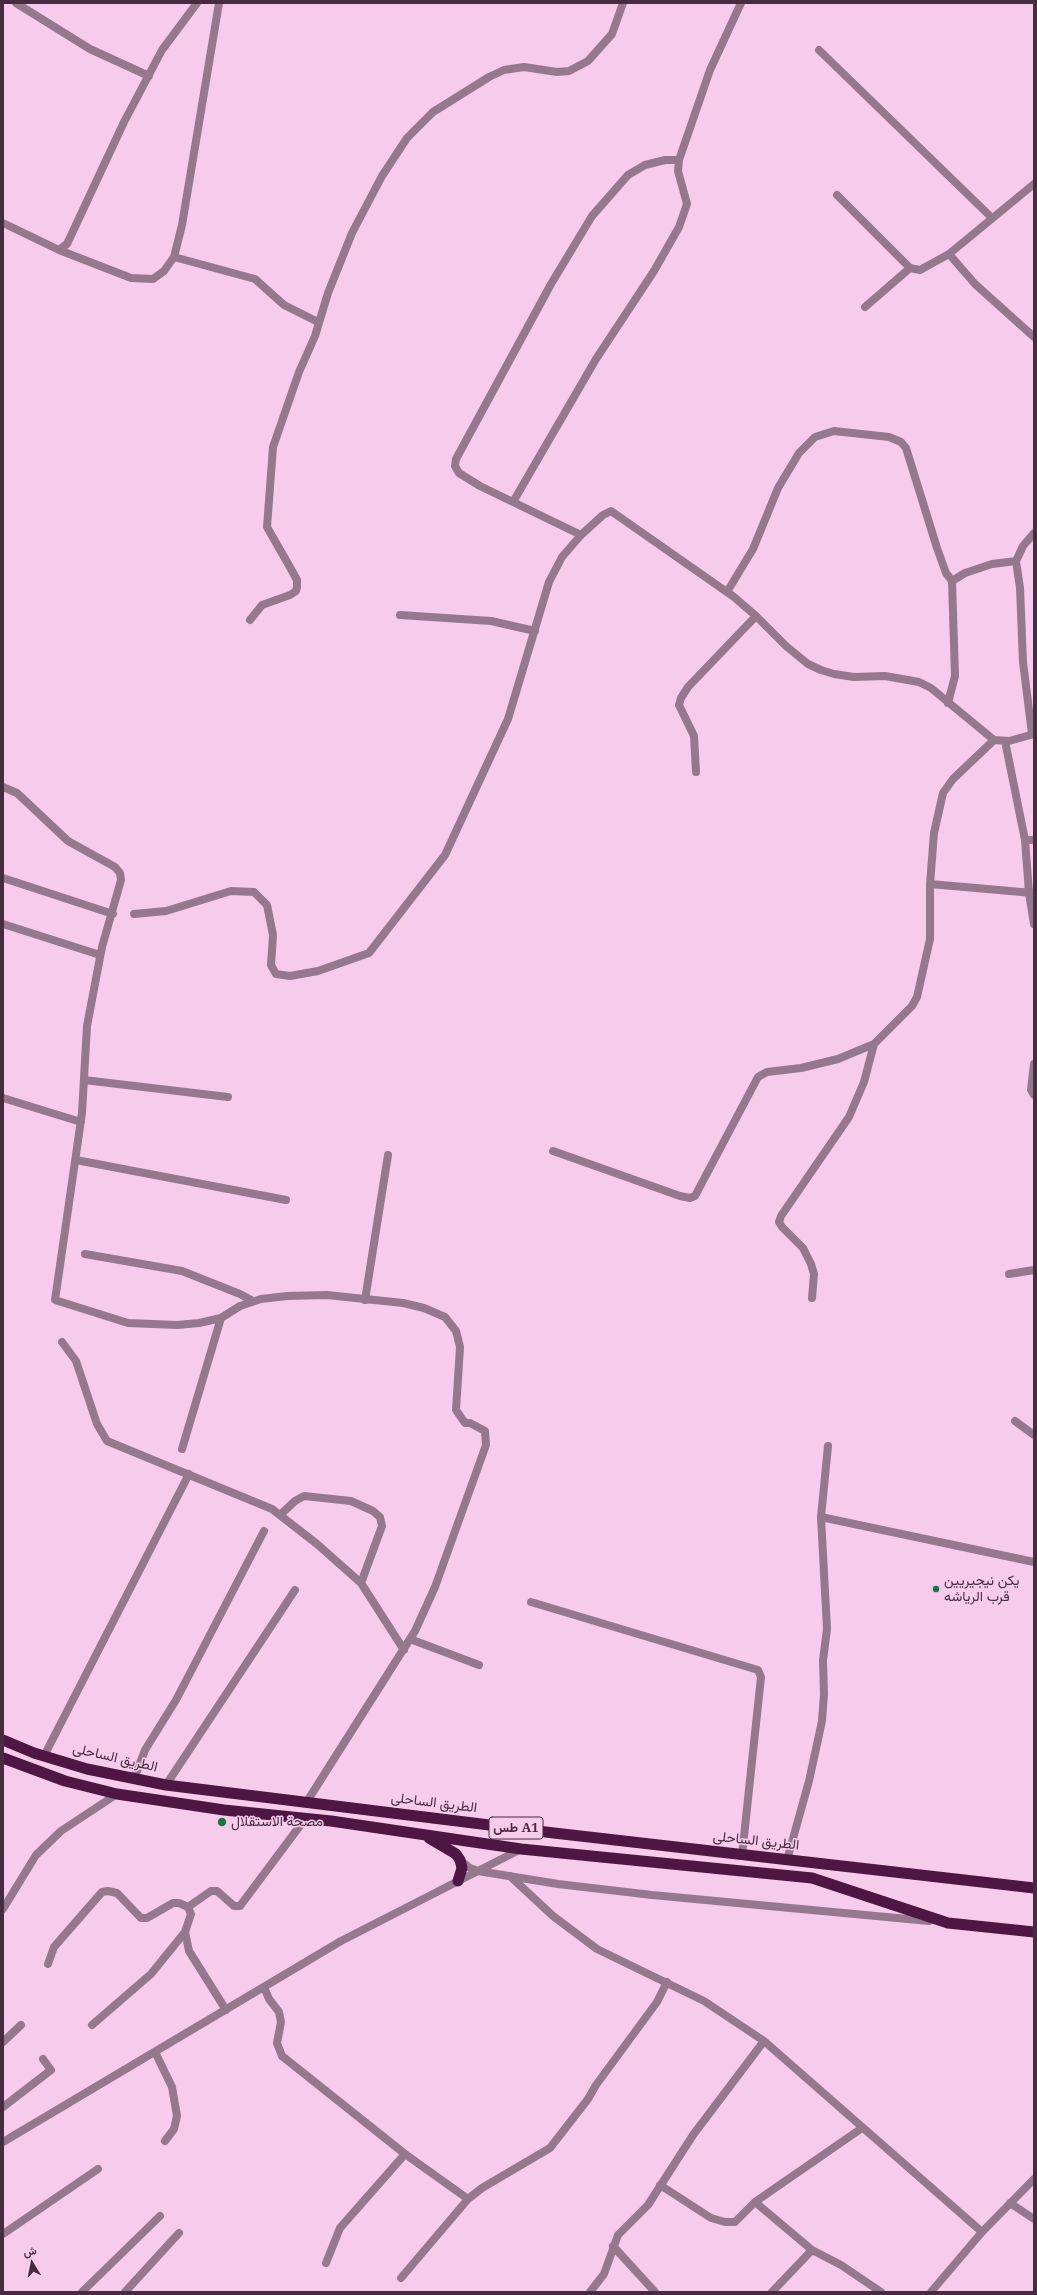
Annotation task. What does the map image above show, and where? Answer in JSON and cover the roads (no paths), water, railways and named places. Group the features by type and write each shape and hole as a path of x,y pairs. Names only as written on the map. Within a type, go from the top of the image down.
{"highway":[{"name":"الطريق الساحلى","path":"3,1740 44,1756 87,1769 166,1785 306,1803 1034,1888"},
{"name":"طس A1","path":"3,1758 65,1781 117,1794 305,1818 521,1849 812,1878 948,1923"},
{"path":"423,1835 456,1854 460,1860 462,1868 458,1880"},
{"path":"948,1923 1034,1932"}],"street":[{"path":"16,3 90,49 149,76"},
{"path":"59,250 67,244 74,232 86,200 162,50 197,3"},
{"path":"3,223 59,250 130,278 153,279 164,271 174,257 182,225 219,3"},
{"path":"250,620 262,605 296,592 297,580 267,527 273,447 300,372 315,336 328,293 352,233 382,176 407,138 433,112 504,70 524,67 557,72 569,71 579,67 604,45 612,34 623,3"},
{"path":"513,502 596,359 654,271 679,227 686,204 678,171 679,160 710,70 741,3"},
{"path":"820,50 992,218"},
{"path":"581,535 513,502 459,473 455,466 456,459 551,284 592,216 628,175 645,165 666,160 679,160"},
{"path":"837,195 910,268 920,270 949,254 1034,184"},
{"path":"949,254 975,284 1034,337"},
{"path":"174,257 255,279 284,306 318,322"},
{"path":"865,307 910,268"},
{"path":"727,592 753,549 778,488 798,453 815,437 834,431 889,437 901,442 906,448 946,573 952,581 955,676 948,702"},
{"path":"134,914 166,911 231,891 254,892 267,905 273,935 271,965 276,974 290,976 318,972 368,953 445,855 508,719 549,582 562,557 581,535 603,515 611,511 727,592 756,616 786,646 808,664 821,670 854,677 886,676 919,682 931,688 994,740 1005,741 1033,734 1023,662 1020,588 1016,561 1023,546 1034,533"},
{"path":"952,581 965,573 992,564 1016,561"},
{"path":"400,615 491,621 535,631"},
{"path":"696,772 694,736 679,705 681,698 688,687 756,616"},
{"path":"553,1151 680,1196 690,1198 695,1196 758,1077 767,1072 801,1068 838,1059 874,1044 912,1006 917,997 930,939 930,884 934,833 943,793 953,779 994,740"},
{"path":"1005,741 1025,840 1034,924"},
{"path":"3,788 17,793 68,841 115,867 120,873 121,880 113,914 100,955 87,1026 81,1122 55,1300 128,1323 150,1325 199,1323 221,1318 240,1306 253,1302 287,1296 327,1295 403,1303 424,1308 445,1317 456,1331 460,1347 456,1410 461,1419 485,1431 486,1436 486,1445 475,1480 435,1587 410,1639 306,1803"},
{"path":"1025,840 1034,840"},
{"path":"3,878 113,914"},
{"path":"930,884 1031,893"},
{"path":"3,924 100,955"},
{"path":"812,1298 814,1274 811,1264 803,1248 779,1222 781,1216 849,1117 864,1082 874,1044"},
{"path":"1034,1064 1031,1090 1034,1094"},
{"path":"84,1080 228,1097"},
{"path":"3,1098 81,1122"},
{"path":"365,1300 388,1155"},
{"path":"76,1160 286,1200"},
{"path":"85,1254 182,1271 240,1294 253,1302"},
{"path":"1010,1274 1034,1270"},
{"path":"182,1450 221,1318"},
{"path":"62,1342 76,1362 97,1424 107,1441 272,1509 361,1583 404,1650"},
{"path":"1015,1421 1034,1435"},
{"path":"787,1860 809,1781 822,1721 824,1694 823,1660 827,1629 821,1517 828,1446"},
{"path":"44,1756 188,1474"},
{"path":"280,1515 295,1501 304,1496 351,1501 373,1511 380,1517 382,1526 361,1583"},
{"path":"821,1517 1034,1562"},
{"path":"134,1779 145,1750 176,1700 264,1531"},
{"path":"166,1785 295,1590"},
{"path":"531,1602 758,1670 761,1677 742,1854"},
{"path":"410,1639 479,1665"},
{"path":"3,1909 36,1855 61,1831 117,1794"},
{"path":"188,1907 211,1891 217,1891 234,1906 240,1906 305,1818"},
{"path":"5,2138 155,2052 342,1941 458,1880 521,1849"},
{"path":"460,1860 470,1868 478,1871 652,1895 948,1923"},
{"path":"510,1876 553,1916 597,1949 667,1982 704,2002 764,2041 982,2232"},
{"path":"48,1964 54,1947 102,1892 108,1891 117,1893 141,1918 147,1918 173,1903 180,1903 188,1907 191,1914 185,1932 151,1974 92,2025"},
{"path":"185,1932 189,1951 226,2010"},
{"path":"401,2278 468,2200 482,2188 550,2148 584,2104 596,2085 657,2002 667,1982"},
{"path":"264,1987 269,1999 279,2012 281,2022 277,2043 282,2056 405,2154 468,2200"},
{"path":"3,2042 21,2025"},
{"path":"590,2292 604,2274 618,2235 648,2204 693,2135 764,2041"},
{"path":"155,2052 172,2087 177,2116 174,2129 165,2141"},
{"path":"3,2107 51,2070 43,2059"},
{"path":"660,2185 711,2218 724,2222 735,2222 755,2202 862,2128"},
{"path":"326,2263 340,2228 405,2154"},
{"path":"3,2234 98,2169"},
{"path":"931,2292 982,2232 1034,2179"},
{"path":"755,2202 812,2250 841,2265 881,2292"},
{"path":"1010,2203 1034,2219"},
{"path":"82,2292 160,2216"},
{"path":"125,2292 179,2233"},
{"path":"613,2246 656,2292"},
{"path":"772,2292 812,2250"}],"place":[{"name":"يكن نيجيريين قرب الرياشه","path":"936,1589"},
{"name":"مصحة الاستقلال","path":"222,1822"}]}
